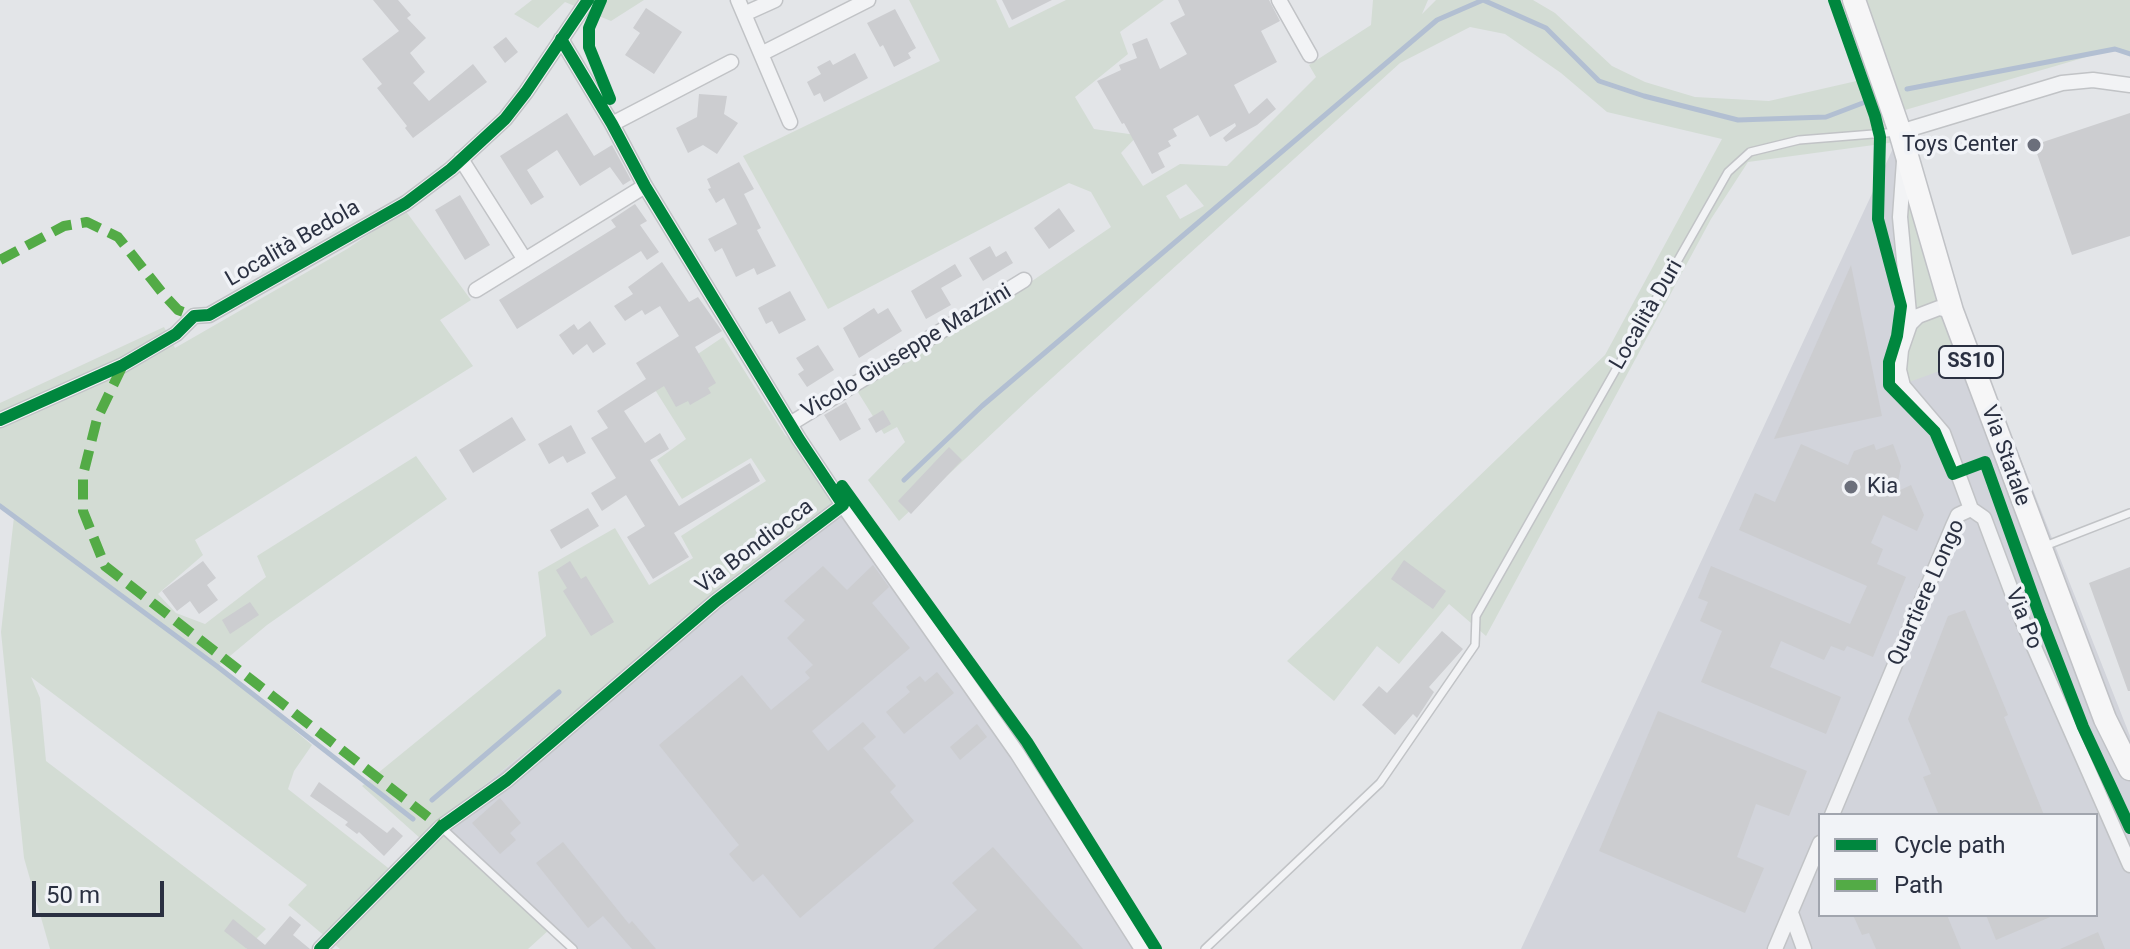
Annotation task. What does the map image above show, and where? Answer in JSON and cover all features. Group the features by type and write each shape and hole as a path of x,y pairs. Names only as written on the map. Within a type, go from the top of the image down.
{"main road":[{"name":"Via Statale","path":"1854,0 1903,140 1952,311 2105,719 2130,769"}],"street":[{"name":"Località Bedola","path":"0,420 136,357 176,334 194,316 209,315 406,203 505,119 588,0"},
{"path":"738,0 790,122"},
{"path":"744,14 775,0"},
{"path":"761,54 868,0"},
{"path":"1279,0 1310,55"},
{"name":"Via Bondiocca","path":"320,949 441,827 507,780 716,601 843,505 645,186 561,39"},
{"path":"612,124 731,62"},
{"path":"1903,140 2062,83 2093,80 2130,85"},
{"name":"Quartiere Longo","path":"1833,813 1953,526 1958,515 1971,509 1943,433 1903,386 1899,361 1910,324 1900,217 1903,140"},
{"path":"461,159 525,260"},
{"path":"476,290 645,186"},
{"name":"Vicolo Giuseppe Mazzini","path":"790,424 1024,280"},
{"path":"1910,324 1918,316 1939,308 1952,311"},
{"path":"843,505 1017,753 1142,949"},
{"name":"Via Po","path":"1971,509 1984,518 2023,622 2130,865"},
{"path":"1775,949 1818,848"},
{"path":"1791,913 1804,949"}],"lane":[{"name":"Località Duri","path":"1205,949 1380,783 1475,645 1476,616 1728,172 1750,152 1799,140 1903,140"},
{"path":"2039,549 2130,513"},
{"path":"441,827 573,949"}],"shaded area":[{"path":"532,0 644,0 611,21 565,2 538,28 514,14"},
{"path":"909,0 996,0 1009,28 1066,0 1164,0 1120,32 1128,54 1075,97 1094,129 1129,134 1143,130 1121,153 1143,186 1180,164 1227,166 1316,77 1309,65 1371,25 1373,0 1428,0 1422,14 1436,0 1533,0 1555,13 1612,66 1645,82 1695,97 1769,101 1874,77 1854,0 2130,0 2130,52 2117,48 1888,115 1896,142 1748,162 1711,219 1486,636 1449,604 1399,664 1377,646 1334,701 1287,661 1605,355 1722,139 1607,112 1561,73 1505,34 1470,27 1400,63 1031,397 899,521 868,480 905,442 897,427 884,434 856,389 1016,292 1111,227 1091,192 1069,183 828,309 743,156 940,61","holes":["1186,184 1204,206 1180,219 1166,196"]},
{"path":"1896,142 2130,736 2130,949 1521,949"},
{"path":"1908,202 1964,362 1904,384 1910,309"},
{"path":"405,210 471,300 440,320 473,366 195,540 203,555 158,594 176,613 205,624 266,577 257,556 416,456 447,499 267,625 218,666 312,745 294,771 288,789 392,871 421,839 362,786 546,636 538,572 615,528 649,585 693,558 681,536 766,481 751,458 682,499 657,460 686,439 652,385 723,337 785,435 846,489 827,517 722,592 438,823 550,929 528,949 340,949 288,905 307,885 31,677 40,698 46,761 266,929 246,949 50,949 24,858 1,632 14,517 0,504 0,403 164,327 175,348 347,249"},
{"path":"846,489 1030,749 1149,949 571,949 437,824 722,592 827,517"}],"building":[{"path":"373,0 398,0 411,15 407,18 426,38 410,53 425,72 413,83 429,101 473,64 487,82 413,138 377,88 382,84 362,59 399,31"},
{"path":"1002,0 1052,0 1012,20"},
{"path":"1178,0 1269,0 1280,21 1261,31 1277,62 1234,85 1249,114 1267,98 1276,109 1257,125 1226,142 1223,138 1236,126 1235,123 1210,137 1198,115 1173,129 1177,136 1168,141 1171,146 1158,153 1165,167 1152,174 1097,81 1121,70 1119,65 1137,58 1132,44 1147,38 1160,69 1187,54 1170,23 1185,15"},
{"path":"646,8 682,32 654,74 625,55 640,33 633,28"},
{"path":"895,9 916,48 908,53 911,58 894,67 867,23"},
{"path":"506,37 518,52 505,63 493,47"},
{"path":"855,53 868,78 824,102 820,93 814,96 807,82 821,74 817,67 830,60 833,65"},
{"path":"699,94 727,96 724,114 738,123 717,154 703,145 688,153 676,128 697,117"},
{"path":"567,113 594,156 612,145 631,180 623,185 610,167 580,186 557,150 527,170 544,197 531,205 500,156"},
{"path":"2130,113 2130,236 2072,255 2034,145"},
{"path":"739,162 754,189 744,194 761,228 757,230 776,266 757,275 754,268 736,277 722,248 715,252 708,239 737,224 724,198 716,203 708,189 711,188 707,179"},
{"path":"460,195 490,245 465,260 435,210"},
{"path":"635,204 647,221 640,225 659,252 647,260 641,251 517,329 499,300 616,227 611,220"},
{"path":"1059,208 1075,231 1049,249 1034,228"},
{"path":"990,246 996,257 1006,251 1013,263 983,281 969,258"},
{"path":"662,262 689,302 698,297 722,331 695,347 716,383 708,388 711,393 690,405 688,401 676,407 664,386 624,411 645,443 660,433 669,449 650,460 679,506 750,463 760,481 674,533 689,557 653,579 627,537 645,526 626,495 602,511 591,493 616,478 591,438 608,428 597,411 646,379 636,363 679,336 660,306 645,315 642,310 625,321 614,306 633,294 628,287"},
{"path":"955,264 962,276 941,288 951,305 926,319 911,291"},
{"path":"1851,265 1882,416 1774,439"},
{"path":"790,291 806,320 779,334 772,321 766,324 758,308"},
{"path":"874,308 878,314 888,308 902,331 859,358 843,328"},
{"path":"590,321 606,344 593,353 587,344 573,355 559,335 574,324 578,330"},
{"path":"818,345 834,370 807,387 798,374 804,370 796,358"},
{"path":"846,402 861,429 840,441 824,415"},
{"path":"883,410 891,424 876,433 868,419"},
{"path":"512,417 526,440 473,473 459,450"},
{"path":"571,425 586,453 567,463 563,456 549,464 538,444"},
{"path":"1801,444 1848,465 1854,451 1874,444 1876,450 1893,444 1901,466 1896,492 1911,485 1924,515 1917,531 1883,515 1871,543 1883,549 1877,564 1906,577 1873,657 1847,646 1844,651 1831,646 1824,660 1781,641 1770,667 1841,697 1826,734 1701,682 1722,631 1700,621 1708,602 1698,598 1711,566 1850,624 1867,586 1739,530 1755,493 1775,502"},
{"path":"949,447 962,460 911,514 898,501"},
{"path":"588,508 599,526 561,549 550,530"},
{"path":"1404,560 1446,591 1433,609 1391,579"},
{"path":"203,561 216,578 207,585 218,600 199,614 190,601 177,611 162,591"},
{"path":"570,561 581,579 586,576 614,622 591,636 563,591 567,588 556,570"},
{"path":"873,565 889,587 872,603 910,648 812,731 828,751 863,722 876,737 863,748 896,786 890,792 914,821 800,918 763,874 753,882 733,859 729,854 739,845 659,745 742,675 771,710 810,678 805,672 813,665 787,638 805,620 784,601 823,566 847,590"},
{"path":"2130,567 2130,691 2128,691 2089,583"},
{"path":"250,602 259,615 230,634 222,620"},
{"path":"1965,610 2043,813 1938,813 1923,777 1931,774 1908,719 1948,616"},
{"path":"1442,631 1463,649 1429,687 1434,692 1417,718 1413,714 1395,735 1362,705 1379,686 1387,693"},
{"path":"937,672 954,693 904,734 886,712 910,692 906,687 920,676 925,682"},
{"path":"1658,711 1807,771 1789,816 1756,804 1737,857 1764,868 1745,913 1599,851"},
{"path":"977,724 987,737 960,760 950,747"},
{"path":"319,782 387,833 393,827 403,836 384,856 359,832 357,834 345,825 348,822 310,796"},
{"path":"500,798 521,823 510,833 516,840 500,854 472,823"},
{"path":"563,842 629,924 632,921 656,949 632,949 603,916 588,928 536,863"},
{"path":"993,847 1083,949 933,949 977,910 952,883"},
{"path":"290,916 301,925 293,935 310,949 247,949 224,931 233,919 265,945"},
{"path":"1854,917 1948,917 1961,949 1876,949 1869,933 1862,935"},
{"path":"1987,917 2050,917 1996,940"},
{"path":"2098,932 2105,949 2060,949"}],"waterway":[{"path":"904,480 982,406 1437,20 1483,0 1546,28 1599,81 1644,96 1738,120 1826,117 1868,101"},
{"path":"1907,89 2115,49 2130,54"},
{"path":"0,506 218,667 413,819"},
{"path":"432,800 559,692"}],"marked path":[{"path":"0,260 64,226 87,222 118,237 178,310 194,316"},
{"path":"122,367 97,419 83,475 83,511 105,566 441,827"}],"cycle path":[{"path":"0,420 123,365 176,334 194,316 209,315 406,203 451,169 505,119 588,0"},
{"path":"601,0 589,28 589,47 610,99"},
{"path":"1834,0 1880,137 1878,219 1901,306 1889,362 1889,385 1935,432 1953,474 1985,462 2083,727 2130,828"},
{"path":"320,949 441,827 507,780 716,601 843,505 799,439 645,186 561,39"},
{"path":"842,486 1027,742 1156,949"}],"place":[{"name":"Toys Center","path":"2034,145"},
{"name":"Kia","path":"1851,487"}]}
